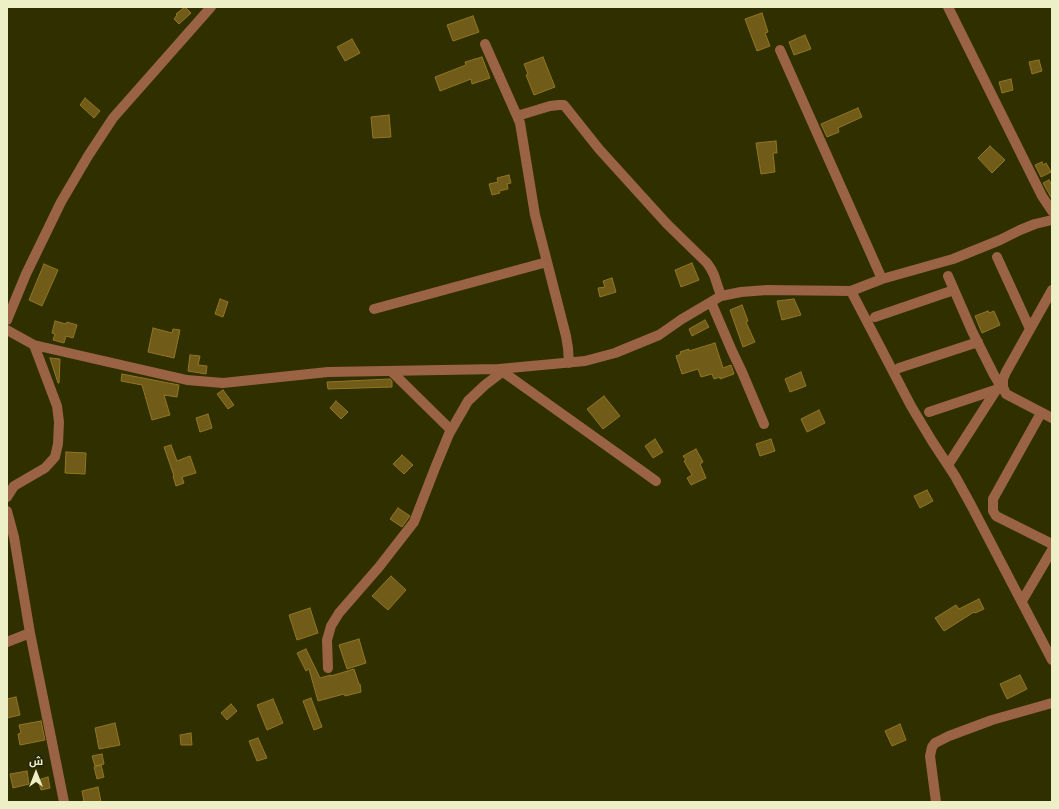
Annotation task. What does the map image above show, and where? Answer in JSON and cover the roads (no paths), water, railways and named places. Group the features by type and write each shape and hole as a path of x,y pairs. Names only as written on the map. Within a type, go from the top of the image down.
{"street":[{"path":"7,320 26,274 61,202 88,156 113,118 211,7"},
{"path":"948,7 1042,196 1052,211"},
{"path":"485,44 520,123 535,215 566,336 569,363"},
{"path":"780,50 882,279"},
{"path":"517,116 550,106 564,105 603,154 667,224 707,262 714,275 721,296"},
{"path":"7,330 34,344 187,380 206,382 223,383 328,372 500,371 586,361 615,353 659,335 721,296 741,292 767,290 851,291 882,279 953,259 1035,224 1052,220"},
{"path":"997,258 1030,329"},
{"path":"374,309 547,262"},
{"path":"948,276 1000,386 1010,396 1052,418"},
{"path":"875,317 954,290"},
{"path":"948,465 1000,386 1052,290"},
{"path":"851,291 911,406 955,476 971,505 1052,659"},
{"path":"711,302 764,424"},
{"path":"899,368 978,342"},
{"path":"7,497 14,486 45,468 55,456 58,444 59,422 57,406 34,344"},
{"path":"391,371 451,430"},
{"path":"328,668 327,640 331,626 339,613 384,561 414,522 451,430 468,401 500,371"},
{"path":"500,371 656,480"},
{"path":"929,412 1000,386"},
{"path":"1041,413 993,499 993,507 996,516 1052,544"},
{"path":"7,511 14,538 30,634 64,802"},
{"path":"1022,601 1052,550"},
{"path":"7,564 18,562"},
{"path":"7,642 30,634"},
{"path":"936,802 930,756 932,747 935,743 948,736 992,720 1052,703"}]}
